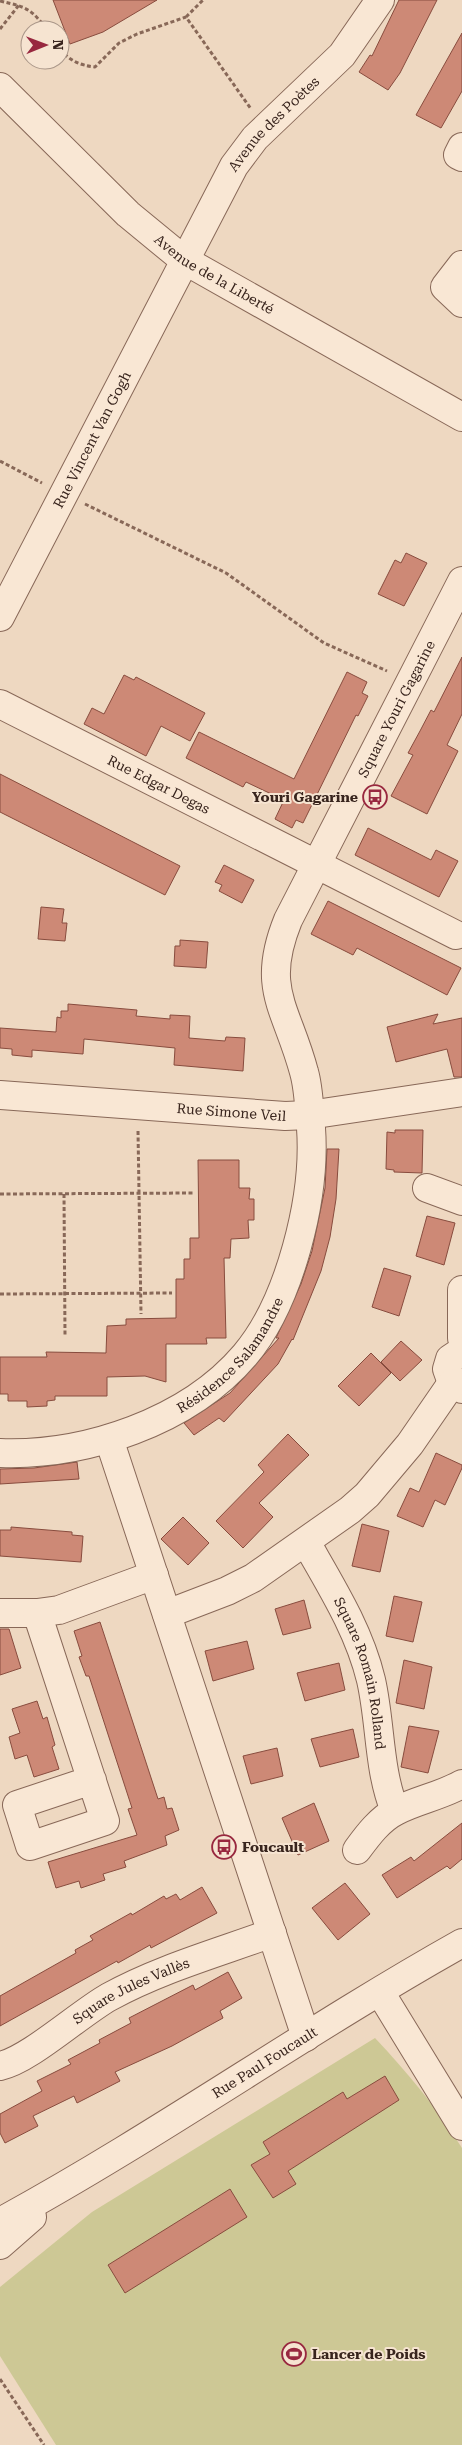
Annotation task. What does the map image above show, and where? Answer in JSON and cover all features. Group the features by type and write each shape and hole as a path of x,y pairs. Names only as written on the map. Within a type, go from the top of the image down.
{"street":[{"name":"Avenue des Poètes","path":"184,260 243,152 342,55 380,0"},
{"name":"Avenue de la Liberté","path":"0,87 128,214 184,260 462,417"},
{"path":"462,147 458,155 462,157"},
{"name":"Rue Vincent Van Gogh","path":"0,618 184,260"},
{"path":"462,265 444,287 462,303"},
{"name":"Square Youri Gagarine","path":"309,1115 305,1074 276,990 276,960 283,932 462,580"},
{"name":"Rue Edgar Degas","path":"0,704 316,864"},
{"path":"316,864 456,935"},
{"name":"Rue Simone Veil","path":"0,1095 272,1116 309,1115 462,1092"},
{"name":"Résidence Salamandre","path":"0,1453 48,1452 91,1445 109,1439 140,1426 197,1397 233,1368 254,1344 274,1308 302,1231 307,1206 311,1162 309,1115"},
{"path":"427,1188 462,1201"},
{"path":"462,1290 462,1338"},
{"path":"167,1614 240,1585 269,1568 350,1510 387,1473 457,1386 447,1373 448,1362 456,1353 462,1351"},
{"path":"109,1439 306,2037"},
{"name":"Square Romain Rolland","path":"306,1542 347,1615 361,1646 374,1694 383,1775 395,1811"},
{"path":"0,1613 37,1613 59,1610 154,1576"},
{"path":"37,1613 92,1780"},
{"path":"357,1850 375,1828 395,1811 462,1784"},
{"name":"Square Jules Vallès","path":"0,2066 19,2059 82,2014 122,1990 167,1971 272,1933"},
{"name":"Rue Paul Foucault","path":"0,2222 69,2185 306,2037 462,1943"},
{"path":"380,1992 460,2116"},
{"name":"Rue Paul Foucault","path":"0,2245 69,2185"}],"path":[{"path":"70,60 81,65 95,67 119,43 137,34 186,17 203,0"},
{"path":"0,1 19,5 34,12 39,20"},
{"path":"0,29 19,5"},
{"path":"186,17 265,129"},
{"path":"0,461 226,573 324,642 410,681"},
{"path":"138,1130 141,1193 141,1314"},
{"path":"0,1194 194,1193"},
{"path":"64,1194 65,1336"},
{"path":"0,1294 172,1293"},
{"path":"0,2379 44,2445"}],"shaded area":[{"path":"375,2038 421,2091 462,2148 462,2445 56,2445 0,2356 0,2287 92,2212"}],"building":[{"path":"53,0 157,0 103,32 70,44 70,20 61,20"},
{"path":"399,0 437,0 400,73 388,90 359,72 370,55 372,56"},
{"path":"462,33 462,91 441,128 416,115"},
{"path":"406,553 427,563 404,606 378,594 395,560 401,563"},
{"path":"462,657 462,714 447,745 458,751 427,814 391,796 413,755 408,753 431,710 434,712"},
{"path":"347,672 367,682 362,693 368,696 358,716 356,715 303,823 296,820 292,828 275,819 284,800 246,782 243,787 186,758 199,732 294,779"},
{"path":"124,675 134,680 136,677 205,713 190,741 161,726 146,756 84,724 92,708 104,714"},
{"path":"0,774 180,866 165,895 0,812"},
{"path":"368,828 431,860 436,850 458,861 439,897 355,855"},
{"path":"224,865 254,880 242,903 219,891 222,885 215,882"},
{"path":"328,901 461,968 447,995 357,948 353,955 311,934"},
{"path":"41,907 64,909 62,923 67,923 65,941 38,939"},
{"path":"180,940 208,942 206,968 174,966 175,946 180,946"},
{"path":"68,1004 137,1010 136,1016 170,1019 170,1015 190,1016 189,1038 225,1041 226,1037 245,1038 243,1071 174,1065 175,1048 84,1039 83,1054 32,1050 32,1057 12,1055 12,1049 0,1048 0,1028 56,1032 57,1017 61,1018 61,1011 68,1011"},
{"path":"438,1014 433,1024 462,1018 462,1077 454,1077 447,1049 396,1062 387,1027"},
{"path":"395,1130 423,1130 422,1173 394,1172 394,1170 386,1169 387,1132 395,1133"},
{"path":"327,1149 339,1149 336,1199 330,1237 321,1271 293,1340 278,1364 224,1422 219,1418 194,1435 184,1423 230,1393 279,1338 276,1338 301,1284 312,1251 325,1188"},
{"path":"198,1160 239,1160 239,1188 250,1188 249,1199 254,1199 254,1220 248,1220 249,1238 231,1239 230,1258 224,1258 226,1338 206,1338 207,1344 166,1344 166,1382 145,1376 107,1377 107,1396 55,1396 55,1400 47,1401 47,1406 27,1407 27,1401 8,1401 8,1394 0,1394 0,1357 47,1357 46,1352 106,1353 107,1326 126,1325 126,1319 176,1318 176,1279 184,1279 184,1259 190,1259 190,1238 199,1238"},
{"path":"427,1216 455,1223 444,1265 416,1256"},
{"path":"384,1268 411,1276 399,1316 372,1307"},
{"path":"401,1341 422,1360 400,1381 381,1362"},
{"path":"371,1353 391,1373 359,1406 338,1386"},
{"path":"288,1434 309,1455 259,1503 273,1517 243,1548 216,1521 264,1472 258,1465"},
{"path":"436,1453 462,1465 462,1468 445,1505 435,1500 423,1527 397,1516 410,1488 419,1492"},
{"path":"77,1462 79,1479 0,1484 0,1469 34,1468"},
{"path":"183,1517 209,1543 188,1565 161,1539"},
{"path":"362,1524 389,1531 380,1572 352,1566"},
{"path":"11,1527 72,1532 72,1535 83,1536 81,1562 0,1556 0,1530 11,1530"},
{"path":"394,1596 422,1602 413,1642 386,1636"},
{"path":"304,1600 311,1628 283,1635 275,1609"},
{"path":"100,1622 158,1799 164,1797 167,1809 172,1808 179,1830 165,1836 167,1845 124,1861 126,1867 103,1874 105,1880 81,1888 79,1881 56,1888 48,1862 137,1835 128,1809 132,1808 89,1676 86,1676 79,1657 82,1656 74,1631"},
{"path":"0,1629 9,1629 21,1668 0,1675"},
{"path":"247,1641 254,1669 213,1681 205,1651"},
{"path":"404,1660 432,1667 424,1709 396,1703"},
{"path":"339,1663 345,1690 305,1701 297,1673"},
{"path":"37,1701 43,1719 47,1717 55,1745 52,1747 59,1769 34,1777 27,1755 15,1759 9,1737 20,1733 12,1709"},
{"path":"409,1726 439,1731 428,1773 401,1767"},
{"path":"353,1729 359,1757 320,1767 311,1739"},
{"path":"277,1748 283,1776 251,1784 243,1756"},
{"path":"314,1803 329,1841 298,1855 282,1818"},
{"path":"462,1823 462,1859 450,1869 447,1866 397,1898 382,1875 411,1857 414,1861"},
{"path":"345,1883 370,1914 338,1940 312,1908"},
{"path":"202,1887 217,1913 151,1948 150,1945 118,1963 117,1961 0,2026 0,1996 76,1953 75,1950 93,1940 90,1936 131,1913 132,1915 164,1896 166,1899 176,1894 180,1900"},
{"path":"228,1972 242,1998 220,2011 223,2018 172,2046 115,2072 120,2081 77,2103 74,2096 33,2116 38,2126 5,2143 0,2133 0,2114 42,2091 37,2081 71,2064 68,2060 100,2043 99,2040 131,2023 129,2018 193,1985 195,1990"},
{"path":"385,2076 399,2100 288,2171 296,2184 273,2198 251,2165 270,2154 263,2142 343,2092 347,2099"},
{"path":"230,2189 247,2217 125,2293 108,2265"}],"place":[{"name":"Youri Gagarine","path":"375,797"},
{"name":"Foucault","path":"224,1847"},
{"name":"Lancer de Poids","path":"294,2354"}]}
